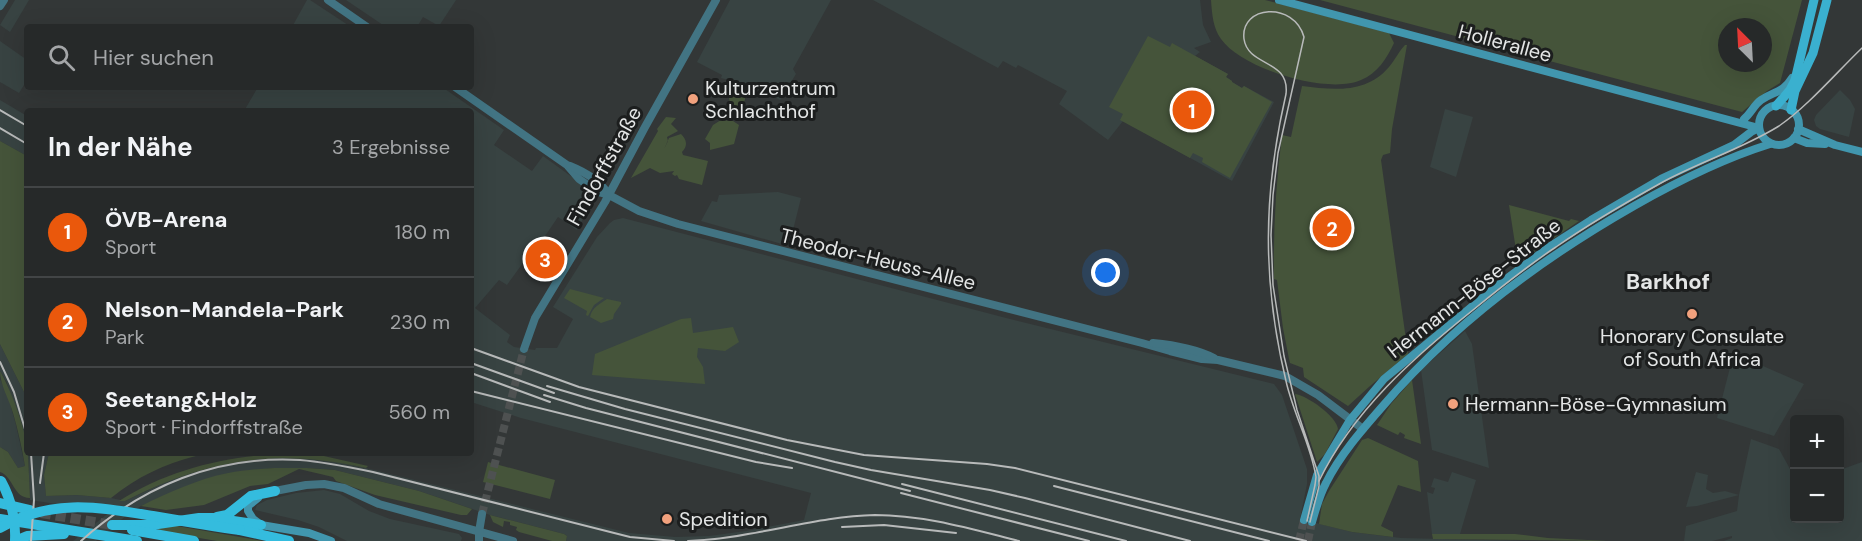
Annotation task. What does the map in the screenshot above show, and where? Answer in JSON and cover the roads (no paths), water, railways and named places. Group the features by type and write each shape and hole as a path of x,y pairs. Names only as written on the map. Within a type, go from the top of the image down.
{"highway":[{"path":"0,481 9,495 15,514 15,541 27,536 43,534 82,533"},
{"path":"194,541 112,525 151,525 213,518 227,515 251,496 275,491"},
{"path":"0,503 29,510"},
{"path":"0,528 18,518 50,508 78,507 119,511 240,530 289,541"},
{"path":"213,518 261,525"},
{"path":"0,519 136,541"}],"main road":[{"name":"Hollerallee","path":"1279,0 1759,128"},
{"path":"1776,105 1791,110 1798,119 1798,129 1794,138 1785,144 1770,144 1763,137 1759,128 1761,116 1766,110 1776,105 1790,90 1814,0"},
{"path":"1791,110 1795,91 1813,53 1827,0"},
{"path":"1744,118 1760,101 1787,87 1796,73"},
{"name":"Hollerallee","path":"1723,117 1761,116"},
{"name":"Hermann-Böse-Straße","path":"1759,128 1734,145 1661,179 1552,245 1498,285 1384,380 1350,420 1317,475 1308,521 1325,484 1353,440 1411,374 1438,348 1514,285 1599,226 1666,188 1739,154 1770,144"},
{"path":"1798,129 1834,145"},
{"path":"1794,138 1862,152"},
{"path":"275,491 248,506 253,519 261,525 309,533 332,541"}],"street":[{"path":"0,6 4,0"},
{"path":"328,0 363,24"},
{"name":"Findorffstraße","path":"524,349 535,318 609,195 716,0"},
{"name":"Theodor-Heuss-Allee","path":"459,90 567,165 579,179 598,192 609,195 639,211 699,230 1142,343 1171,345 1204,353 1218,360 1286,377 1318,395 1363,429"},
{"path":"275,491 324,484 344,488 379,504 513,541"},
{"path":"479,541 482,514"},
{"path":"473,541 479,532"}],"tunnel":[{"path":"482,514 524,349"},
{"path":"41,513 112,525"},
{"path":"1299,541 1304,520"},
{"path":"1308,541 1312,522"}],"tram line":[{"path":"1307,521 1316,477 1286,381 1278,344 1269,273 1268,238 1273,167 1286,83 1276,69 1247,48 1244,39 1245,28 1250,19 1269,12 1290,17 1298,25 1304,37 1278,153 1271,235 1273,285 1284,356 1297,410 1319,476 1319,486 1310,522"},
{"path":"1319,481 1349,432 1386,387 1428,347 1503,285 1569,238 1634,198 1675,175 1750,142 1779,126 1811,99 1862,48"}],"railway":[{"path":"0,110 24,124"},
{"path":"0,128 24,142"},
{"path":"474,349 579,387 787,440 864,455 1015,468 1306,541"},
{"path":"0,362 14,392 24,426"},
{"path":"474,364 554,393"},
{"path":"474,374 550,402"},
{"path":"547,386 625,409 835,462 990,490 1190,541"},
{"path":"474,392 756,462 792,468"},
{"path":"544,395 586,408 910,491"},
{"path":"31,456 34,500 31,541"},
{"path":"40,483 44,456"},
{"path":"81,541 129,504 182,478 210,469 269,460 300,460 355,468 630,537 674,541"},
{"path":"902,484 1126,541"},
{"path":"1054,486 1269,541"},
{"path":"901,493 1089,541"},
{"path":"688,541 733,537 827,520 875,515 929,520 1019,541"},
{"path":"842,527 884,525 956,533"}],"place":[{"name":"Kulturzentrum Schlachthof","path":"693,99"},
{"name":"ÖVB-Arena","path":"1192,110"},
{"name":"Nelson-Mandela-Park","path":"1332,228"},
{"name":"Seetang&Holz","path":"545,259"},
{"name":"Honorary Consulate of South Africa","path":"1692,314"},
{"name":"Hermann-Böse-Gymnasium","path":"1453,404"},
{"name":"Spedition","path":"667,519"}],"district":[{"name":"Barkhof","path":"1668,281"}]}
